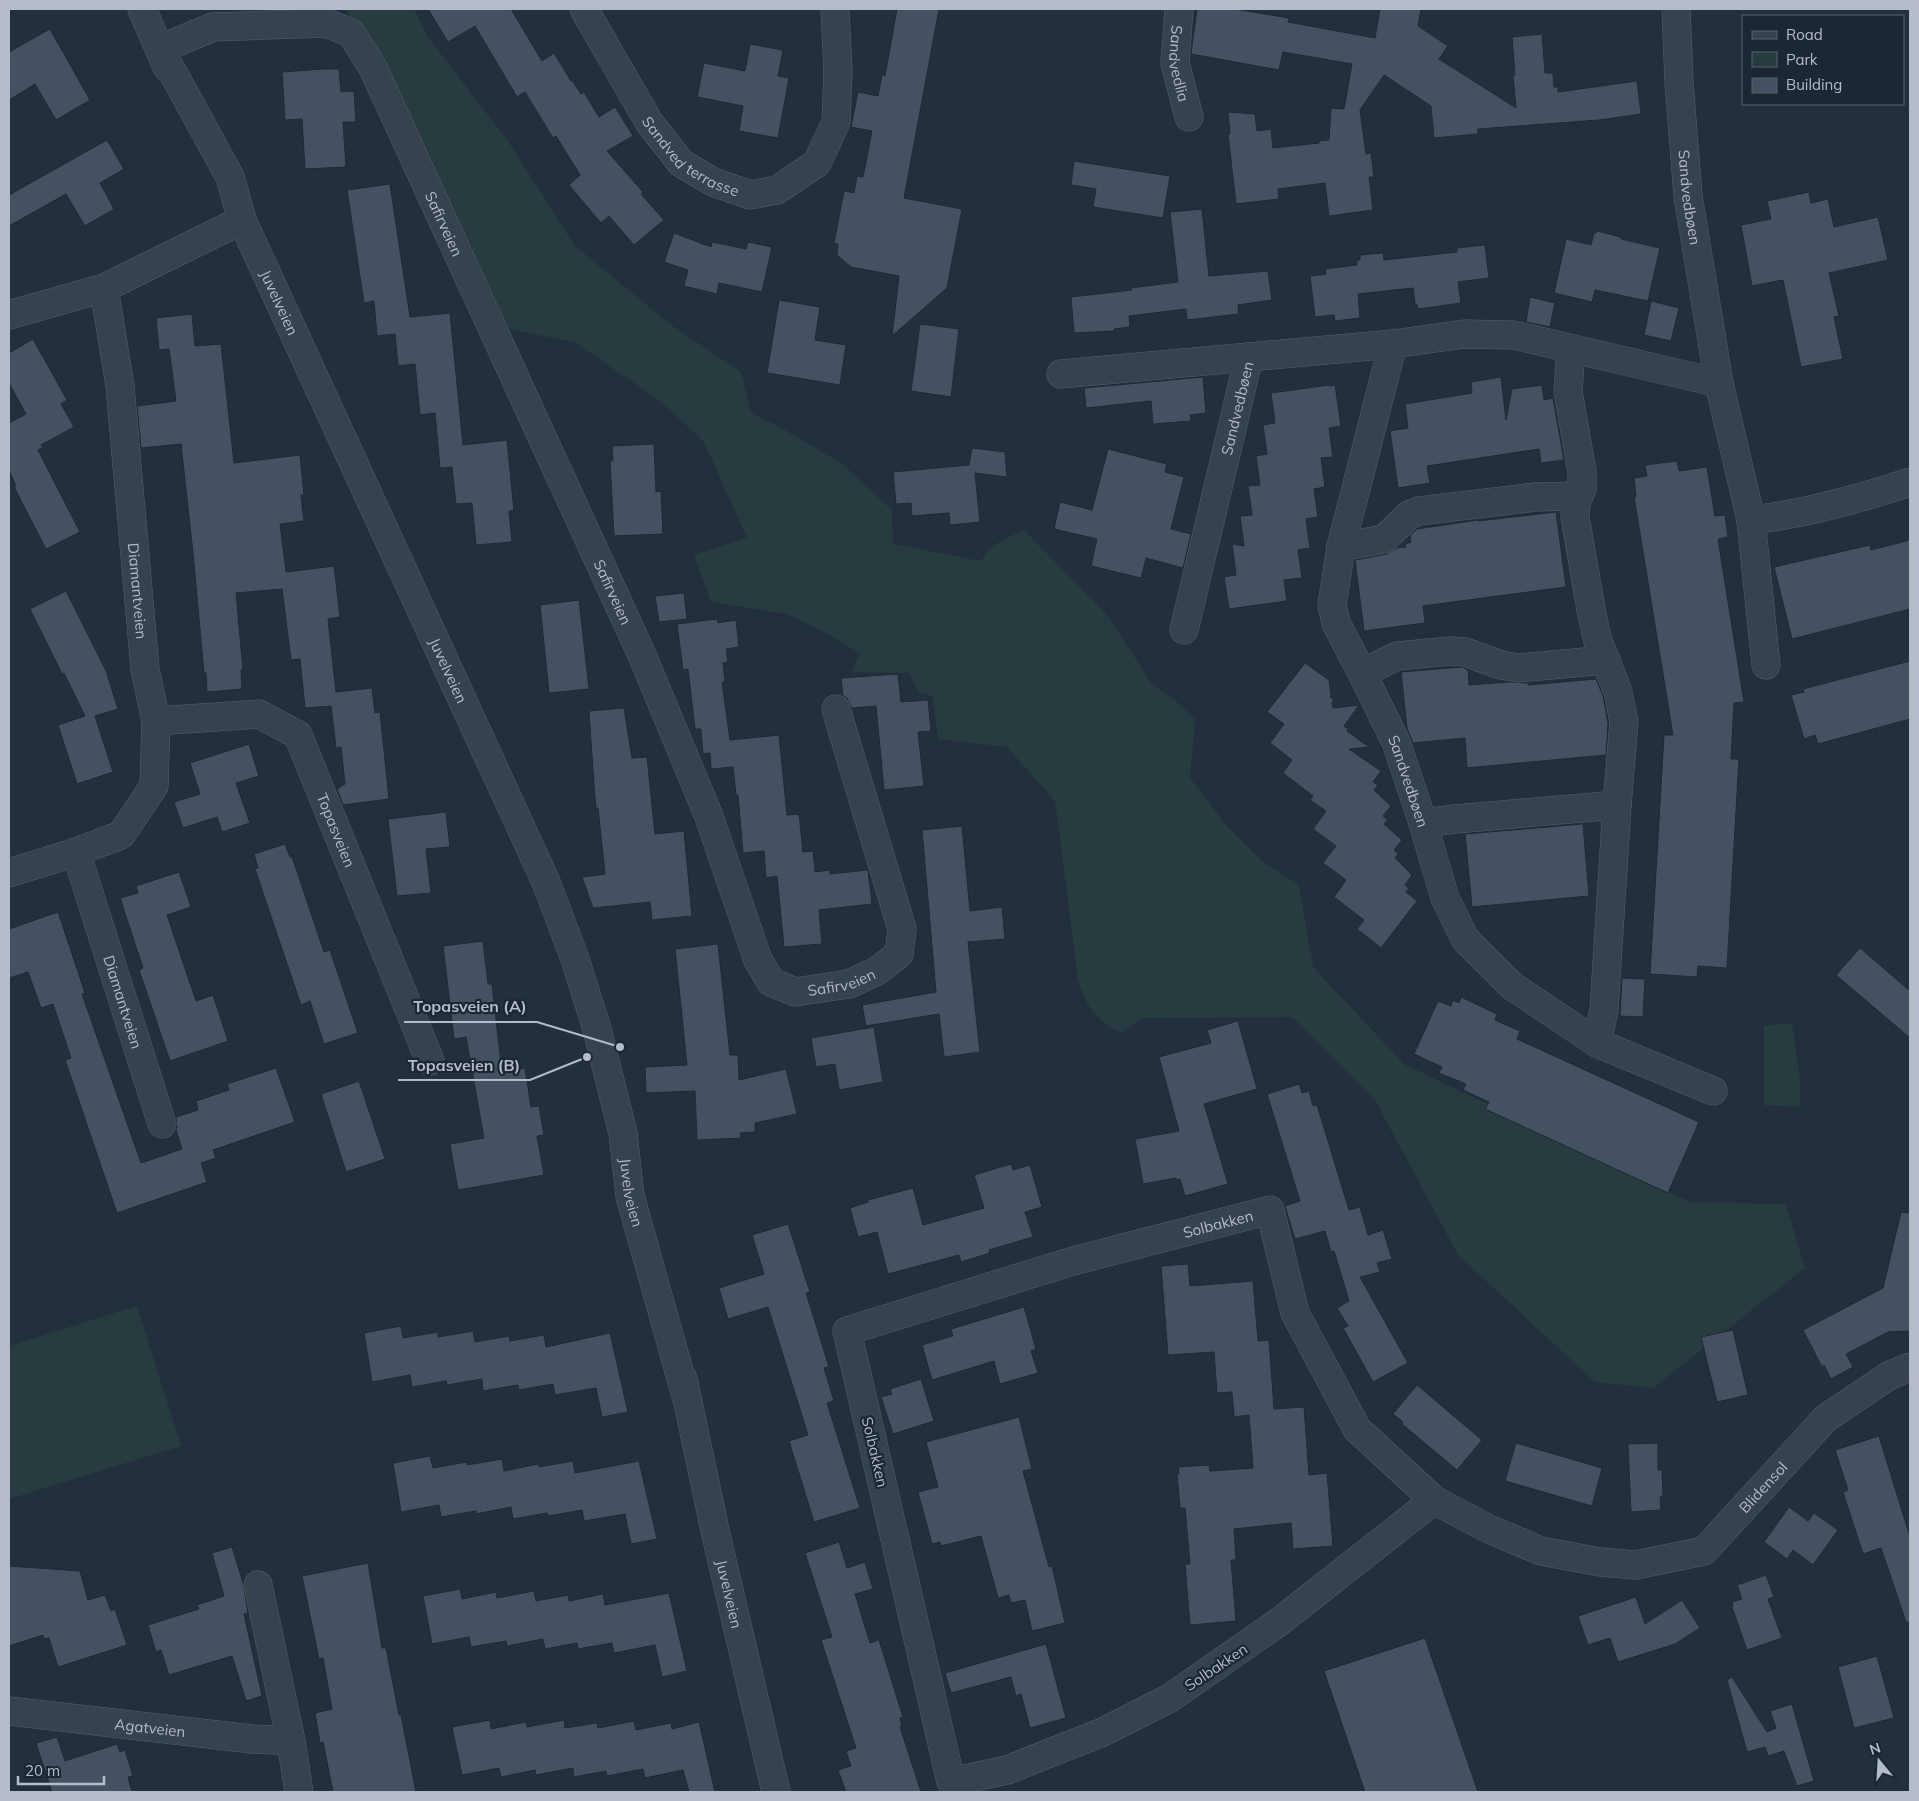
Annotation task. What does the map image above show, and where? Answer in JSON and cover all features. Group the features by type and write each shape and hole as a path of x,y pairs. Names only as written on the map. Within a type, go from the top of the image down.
{"street":[{"name":"Juvelveien","path":"142,9 215,184 242,220 546,882 575,959 598,1029 623,1133 648,1192 686,1396 776,1792"},
{"name":"Sandved terrasse","path":"584,9 649,122 680,163 713,182 750,195 777,190 817,163 836,122 838,72 835,9"},
{"name":"Sandvedlia","path":"1179,9 1175,63 1189,117"},
{"name":"Sandvedbøen","path":"1676,9 1679,82 1688,196 1719,383 1751,520 1766,664"},
{"name":"Safirveien","path":"160,49 213,27 326,23 350,33 373,68 642,655 708,814 758,960 771,982 795,992 849,984 877,971 899,954 902,929 836,709"},
{"path":"9,315 104,288 242,220"},
{"name":"Diamantveien","path":"9,873 122,835 154,786 156,721 145,669 120,386 104,288"},
{"name":"Sandvedbøen","path":"1184,630 1249,357 1392,344 1464,334 1514,335 1719,383"},
{"name":"Sandvedbøen","path":"1392,344 1341,547 1332,605 1336,623 1396,742 1445,898 1465,940 1512,986 1597,1043 1713,1091"},
{"path":"1571,349 1568,391 1582,472 1582,489 1575,517 1598,641 1618,692 1624,722 1604,1010 1597,1043"},
{"path":"1060,374 1249,357"},
{"path":"1751,520 1784,516 1910,482"},
{"path":"1341,547 1384,539 1409,515 1419,511 1535,497 1579,496"},
{"path":"1362,673 1397,656 1445,651 1465,652 1502,666 1518,668 1606,660"},
{"name":"Topasveien","path":"156,721 259,714 298,735 430,1061"},
{"path":"1423,823 1456,818 1617,805"},
{"name":"Diamantveien","path":"76,852 162,1124"},
{"name":"Solbakken","path":"1434,1500 1279,1622 1170,1698 1103,1732 1007,1770 951,1782 848,1331 1073,1261 1270,1210 1295,1313 1357,1429 1434,1500 1489,1529 1541,1551 1600,1562"},
{"name":"Blidensol","path":"1600,1562 1636,1565 1704,1552 1826,1418 1890,1375 1910,1367"},
{"path":"258,1585 291,1742 299,1792"},
{"name":"Agatveien","path":"9,1711 291,1742"}],"green space":[{"path":"346,9 414,9 427,36 508,141 575,246 671,325 741,372 751,413 778,426 841,463 892,510 893,544 981,561 990,550 1006,538 1024,530 1109,617 1152,684 1178,703 1195,720 1190,778 1225,824 1262,861 1299,885 1313,967 1404,1064 1690,1202 1786,1204 1805,1268 1653,1388 1595,1382 1458,1255 1375,1100 1292,1017 1142,1018 1121,1033 1098,1017 1085,998 1078,979 1055,801 1007,747 938,739 933,696 919,693 909,673 851,672 860,654 832,636 787,614 711,602 694,555 747,538 704,442 663,403 576,343 497,326"},
{"path":"1792,1023 1800,1079 1800,1107 1764,1105 1764,1026"},
{"path":"137,1306 181,1446 9,1499 9,1346"}],"building":[{"path":"428,9 511,9 542,61 554,53 571,81 581,94 584,92 599,117 615,107 633,136 607,151 643,192 641,194 664,220 634,245 609,216 601,223 569,185 580,175 556,136 553,138 525,92 517,97 475,26 448,42"},
{"path":"897,9 939,9 904,198 962,209 947,288 892,336 899,276 851,267 837,255 838,244 834,243 844,191 854,193 857,176 863,177 872,131 851,127 858,92 878,96 882,75 885,76"},
{"path":"1197,9 1235,9 1289,18 1288,22 1375,38 1380,9 1421,9 1418,26 1448,46 1439,59 1516,108 1512,37 1542,34 1545,73 1553,73 1554,87 1558,87 1558,92 1637,81 1641,114 1599,120 1478,129 1478,134 1434,138 1431,106 1384,75 1360,110 1366,154 1371,153 1374,177 1369,177 1373,210 1329,216 1325,183 1278,189 1279,199 1236,204 1228,134 1230,134 1228,112 1255,114 1257,131 1271,129 1273,148 1319,143 1319,141 1329,140 1331,108 1344,109 1352,64 1283,52 1279,70 1191,54"},
{"path":"50,29 90,100 56,120 35,84 9,100 9,52"},
{"path":"750,44 783,50 778,76 789,78 778,138 739,131 743,106 697,97 704,63 745,71"},
{"path":"339,69 341,92 354,91 356,122 343,122 346,167 305,169 302,119 285,120 282,72"},
{"path":"107,140 124,169 100,183 114,209 85,226 66,194 9,226 9,195"},
{"path":"1074,161 1170,176 1163,218 1093,207 1096,189 1071,185"},
{"path":"390,184 410,317 450,313 463,445 507,440 514,511 509,511 512,542 476,545 472,503 456,504 452,467 440,468 435,413 420,415 415,364 398,366 395,334 377,336 374,301 364,303 347,190"},
{"path":"1809,192 1811,203 1828,199 1834,227 1878,217 1888,260 1829,273 1839,316 1834,317 1843,359 1801,367 1783,280 1752,286 1741,225 1771,219 1767,201"},
{"path":"1202,209 1209,276 1268,271 1272,300 1238,305 1239,314 1187,320 1186,309 1129,316 1130,327 1114,329 1114,331 1074,333 1071,297 1132,290 1131,288 1178,282 1170,212"},
{"path":"1597,231 1660,248 1648,301 1595,290 1592,302 1554,293 1566,239 1591,245 1594,233"},
{"path":"674,233 711,247 712,242 746,249 748,242 772,247 762,292 719,283 717,294 684,286 688,270 664,262"},
{"path":"1485,245 1489,278 1458,282 1461,303 1418,309 1417,304 1415,304 1413,288 1358,294 1360,318 1335,321 1334,315 1315,317 1310,276 1326,274 1325,269 1357,265 1360,255 1383,253 1384,260 1457,252 1457,248"},
{"path":"1530,297 1555,303 1550,327 1526,322"},
{"path":"779,300 820,307 815,340 846,345 840,385 767,373"},
{"path":"1651,301 1679,308 1671,341 1644,335"},
{"path":"192,314 195,346 221,344 234,463 300,455 304,495 301,495 304,521 280,524 286,572 334,566 340,617 328,619 336,692 372,688 375,713 380,712 389,799 343,805 337,789 345,784 341,747 336,748 331,706 305,708 300,659 291,660 282,589 236,593 243,670 241,670 242,689 207,692 181,444 141,448 137,406 176,401 169,349 159,350 156,318"},
{"path":"920,324 959,329 951,397 911,391"},
{"path":"33,339 67,400 61,404 74,427 41,445 43,447 38,450 80,532 46,549 14,487 16,486 9,470 9,423 26,414 9,383 9,353"},
{"path":"1203,377 1206,413 1190,415 1191,421 1153,424 1151,401 1086,408 1084,388"},
{"path":"1501,377 1506,420 1512,389 1542,385 1544,400 1553,398 1564,460 1541,463 1539,449 1427,466 1430,483 1398,488 1390,431 1408,428 1405,404 1472,393 1471,382"},
{"path":"1335,385 1341,426 1329,428 1333,457 1321,458 1325,487 1314,489 1318,517 1306,519 1310,548 1298,550 1302,578 1284,580 1287,601 1229,609 1224,577 1236,575 1232,544 1244,546 1240,516 1252,515 1248,486 1260,485 1256,456 1267,454 1263,425 1275,423 1271,393"},
{"path":"654,444 656,492 661,491 663,534 614,536 610,461 613,461 612,446"},
{"path":"972,448 1005,452 1007,477 975,473 980,522 950,525 949,513 912,516 911,503 896,504 893,472 969,465"},
{"path":"1108,449 1167,464 1165,472 1184,477 1171,529 1191,534 1183,568 1146,558 1141,578 1091,566 1097,539 1054,529 1060,502 1092,510"},
{"path":"1677,461 1679,471 1707,467 1715,516 1725,515 1728,537 1718,539 1744,702 1734,703 1731,759 1739,759 1727,968 1698,966 1697,977 1650,974 1664,735 1673,735 1634,497 1636,497 1634,478 1647,476 1645,465"},
{"path":"1556,512 1566,587 1423,606 1425,623 1364,631 1355,560 1387,554 1397,548 1406,547 1405,544 1411,542 1410,535 1417,529 1478,520"},
{"path":"1910,540 1910,609 1792,639 1774,567 1870,545 1871,550"},
{"path":"66,591 106,671 118,709 95,716 113,772 77,784 58,725 85,716 30,609"},
{"path":"684,593 687,619 659,622 655,596"},
{"path":"579,600 589,689 549,693 540,605"},
{"path":"717,619 718,623 736,620 739,647 726,649 728,662 723,663 725,682 722,682 730,740 779,735 787,815 799,814 803,852 813,851 815,872 830,870 830,874 868,870 872,904 819,910 822,944 784,947 777,876 766,878 764,851 743,853 738,795 736,795 733,767 711,769 710,753 703,754 701,729 695,729 688,669 683,670 677,624"},
{"path":"1910,661 1910,719 1818,744 1815,735 1804,739 1791,695 1804,692 1803,689"},
{"path":"1305,663 1329,680 1330,697 1334,700 1332,703 1333,708 1359,705 1344,726 1348,729 1347,731 1369,747 1349,749 1381,771 1373,782 1378,785 1374,790 1391,806 1383,816 1388,820 1384,824 1402,840 1394,850 1398,854 1395,858 1412,875 1405,885 1409,888 1406,892 1417,901 1381,948 1357,929 1364,920 1334,897 1346,880 1323,863 1336,846 1313,829 1326,811 1310,800 1313,796 1283,773 1292,760 1270,743 1284,724 1267,712"},
{"path":"1462,667 1468,670 1469,685 1507,682 1528,683 1528,685 1596,679 1603,696 1608,723 1606,755 1467,768 1465,738 1413,743 1407,728 1401,672"},
{"path":"898,674 901,702 928,700 931,731 918,732 924,786 884,790 876,706 852,708 847,698 843,696 841,678"},
{"path":"624,708 632,758 647,757 655,834 684,831 692,916 652,920 650,902 593,908 582,877 605,874 598,808 596,808 589,711"},
{"path":"249,744 259,776 236,783 250,823 222,832 217,817 183,828 174,802 200,794 190,763"},
{"path":"446,812 450,847 426,849 431,893 397,896 388,819"},
{"path":"1583,824 1589,896 1472,907 1465,834"},
{"path":"962,826 970,911 1002,907 1005,939 968,942 980,1052 944,1057 939,1014 866,1026 862,1005 936,992 922,830"},
{"path":"285,844 290,857 292,857 324,952 330,950 358,1033 324,1044 310,1001 301,1005 255,869 258,868 254,854"},
{"path":"179,872 191,907 167,915 196,1001 213,995 228,1041 170,1061 139,970 143,968 120,898 138,893 136,886"},
{"path":"58,912 85,993 82,994 141,1163 182,1149 176,1130 176,1117 198,1110 196,1101 229,1090 227,1084 276,1068 295,1122 213,1150 216,1158 201,1163 207,1182 117,1213 65,1060 71,1058 53,1004 41,1008 28,972 9,978 9,929"},
{"path":"483,941 488,984 492,984 502,1072 525,1068 531,1107 539,1106 544,1135 537,1136 544,1175 458,1190 450,1144 484,1138 466,1037 454,1039 443,946"},
{"path":"718,944 730,1055 738,1055 739,1080 786,1069 797,1114 755,1123 755,1132 740,1133 741,1138 697,1140 695,1091 646,1093 645,1067 687,1065 675,949"},
{"path":"1860,948 1910,991 1910,1038 1836,975"},
{"path":"1622,978 1645,979 1643,1017 1620,1016"},
{"path":"1461,997 1497,1014 1495,1020 1520,1031 1517,1039 1699,1122 1668,1193 1485,1109 1489,1102 1463,1090 1466,1084 1439,1073 1442,1067 1414,1054 1438,1001 1451,1006 1453,1000 1459,1003"},
{"path":"1238,1021 1257,1089 1204,1104 1228,1184 1185,1196 1180,1179 1176,1180 1176,1178 1143,1184 1135,1139 1179,1131 1159,1057 1211,1043 1207,1030"},
{"path":"874,1027 883,1082 839,1090 835,1064 816,1067 811,1038"},
{"path":"359,1081 385,1159 346,1172 321,1094"},
{"path":"1299,1084 1302,1093 1309,1091 1313,1106 1317,1105 1349,1210 1360,1207 1368,1235 1383,1230 1392,1259 1377,1263 1380,1272 1360,1277 1408,1363 1373,1382 1343,1328 1348,1326 1337,1308 1349,1301 1334,1251 1331,1252 1325,1231 1295,1239 1285,1206 1300,1201 1267,1094"},
{"path":"1011,1164 1013,1170 1030,1165 1042,1207 1025,1212 1033,1237 989,1250 990,1253 961,1262 959,1255 888,1274 877,1232 858,1237 850,1208 868,1202 868,1200 913,1188 923,1225 984,1208 974,1175"},
{"path":"1901,1212 1910,1213 1910,1331 1888,1332 1846,1354 1853,1367 1831,1379 1824,1365 1822,1367 1803,1330 1883,1288"},
{"path":"788,1224 810,1292 806,1293 829,1367 824,1368 834,1401 827,1403 860,1508 814,1522 789,1441 808,1435 768,1307 728,1319 719,1288 764,1274 752,1235"},
{"path":"1188,1264 1190,1286 1253,1281 1258,1341 1269,1340 1274,1409 1304,1407 1309,1475 1327,1473 1333,1546 1293,1549 1291,1523 1234,1529 1236,1560 1231,1560 1236,1621 1190,1625 1185,1564 1190,1564 1185,1508 1180,1508 1178,1467 1209,1465 1210,1471 1253,1468 1249,1415 1234,1417 1232,1392 1217,1393 1214,1352 1168,1355 1161,1266"},
{"path":"1024,1307 1036,1349 1031,1351 1038,1373 1000,1384 994,1361 932,1380 922,1345 953,1336 951,1329"},
{"path":"401,1326 403,1338 438,1332 438,1337 473,1331 475,1342 509,1336 510,1341 544,1335 546,1347 610,1333 628,1412 602,1417 596,1388 555,1395 553,1384 519,1390 518,1385 483,1391 482,1379 447,1385 446,1381 412,1387 410,1375 372,1382 364,1333"},
{"path":"1733,1330 1748,1395 1717,1402 1701,1337"},
{"path":"921,1379 934,1421 893,1434 881,1397 892,1394 890,1389"},
{"path":"1417,1385 1482,1440 1457,1470 1402,1424 1403,1422 1393,1414"},
{"path":"1019,1417 1032,1469 1023,1471 1049,1567 1052,1566 1065,1623 1032,1631 1025,1600 1011,1603 1009,1595 998,1598 981,1536 941,1546 940,1542 932,1544 918,1492 938,1487 926,1442"},
{"path":"1879,1436 1910,1537 1910,1622 1906,1622 1881,1548 1863,1554 1843,1492 1848,1490 1835,1450"},
{"path":"1516,1443 1602,1468 1592,1506 1505,1481"},
{"path":"1658,1443 1658,1470 1662,1470 1663,1497 1660,1497 1661,1510 1631,1512 1628,1444"},
{"path":"430,1456 433,1468 467,1462 467,1465 502,1459 504,1471 538,1464 539,1467 573,1461 575,1473 639,1461 657,1539 631,1544 625,1514 584,1521 582,1510 548,1516 547,1513 513,1519 511,1507 476,1514 476,1511 441,1517 439,1505 401,1512 393,1463"},
{"path":"1789,1507 1808,1521 1814,1513 1838,1530 1813,1565 1793,1550 1787,1559 1764,1542"},
{"path":"839,1542 847,1568 865,1562 873,1589 855,1594 870,1643 879,1640 903,1717 900,1718 902,1727 900,1727 921,1792 846,1792 838,1770 851,1766 846,1751 856,1748 821,1640 832,1637 805,1553"},
{"path":"232,1547 243,1583 248,1613 244,1614 262,1696 246,1701 232,1656 169,1675 161,1650 156,1652 148,1625 199,1609 197,1605 224,1596 212,1553"},
{"path":"368,1563 382,1648 386,1648 416,1792 333,1792 323,1742 320,1743 315,1713 332,1709 323,1658 319,1659 302,1576"},
{"path":"9,1566 80,1571 88,1600 105,1595 111,1611 115,1609 127,1645 58,1667 49,1638 44,1639 43,1635 9,1646"},
{"path":"1766,1575 1774,1597 1768,1599 1782,1638 1747,1650 1732,1602 1742,1599 1737,1585"},
{"path":"460,1589 462,1599 496,1592 497,1598 534,1591 536,1601 568,1595 569,1601 603,1594 605,1605 669,1593 687,1671 662,1677 655,1645 614,1653 612,1643 578,1649 577,1643 545,1649 543,1639 507,1646 506,1641 471,1647 469,1637 432,1644 423,1596"},
{"path":"1636,1597 1645,1624 1682,1600 1700,1628 1675,1644 1618,1662 1610,1638 1588,1645 1578,1616"},
{"path":"1425,1638 1478,1792 1365,1792 1324,1671"},
{"path":"1046,1644 1066,1718 1030,1728 1021,1694 1016,1696 1011,1677 951,1693 945,1673"},
{"path":"1877,1656 1894,1718 1854,1728 1838,1667"},
{"path":"1732,1677 1767,1732 1776,1728 1770,1711 1792,1704 1814,1781 1797,1786 1784,1751 1768,1756 1765,1747 1747,1752 1727,1680"},
{"path":"490,1720 491,1729 526,1722 527,1727 564,1720 565,1728 597,1723 598,1728 634,1721 636,1730 671,1723 672,1729 699,1722 715,1792 689,1792 683,1770 645,1778 643,1769 607,1776 606,1771 574,1777 573,1768 536,1775 535,1770 501,1777 499,1768 462,1775 452,1727"},
{"path":"57,1737 65,1761 117,1744 120,1752 125,1750 133,1776 128,1777 132,1792 52,1792 36,1743"}],"place":[{"name":"Topasveien (A)","path":"620,1047"},
{"name":"Topasveien (B)","path":"587,1057"}]}
